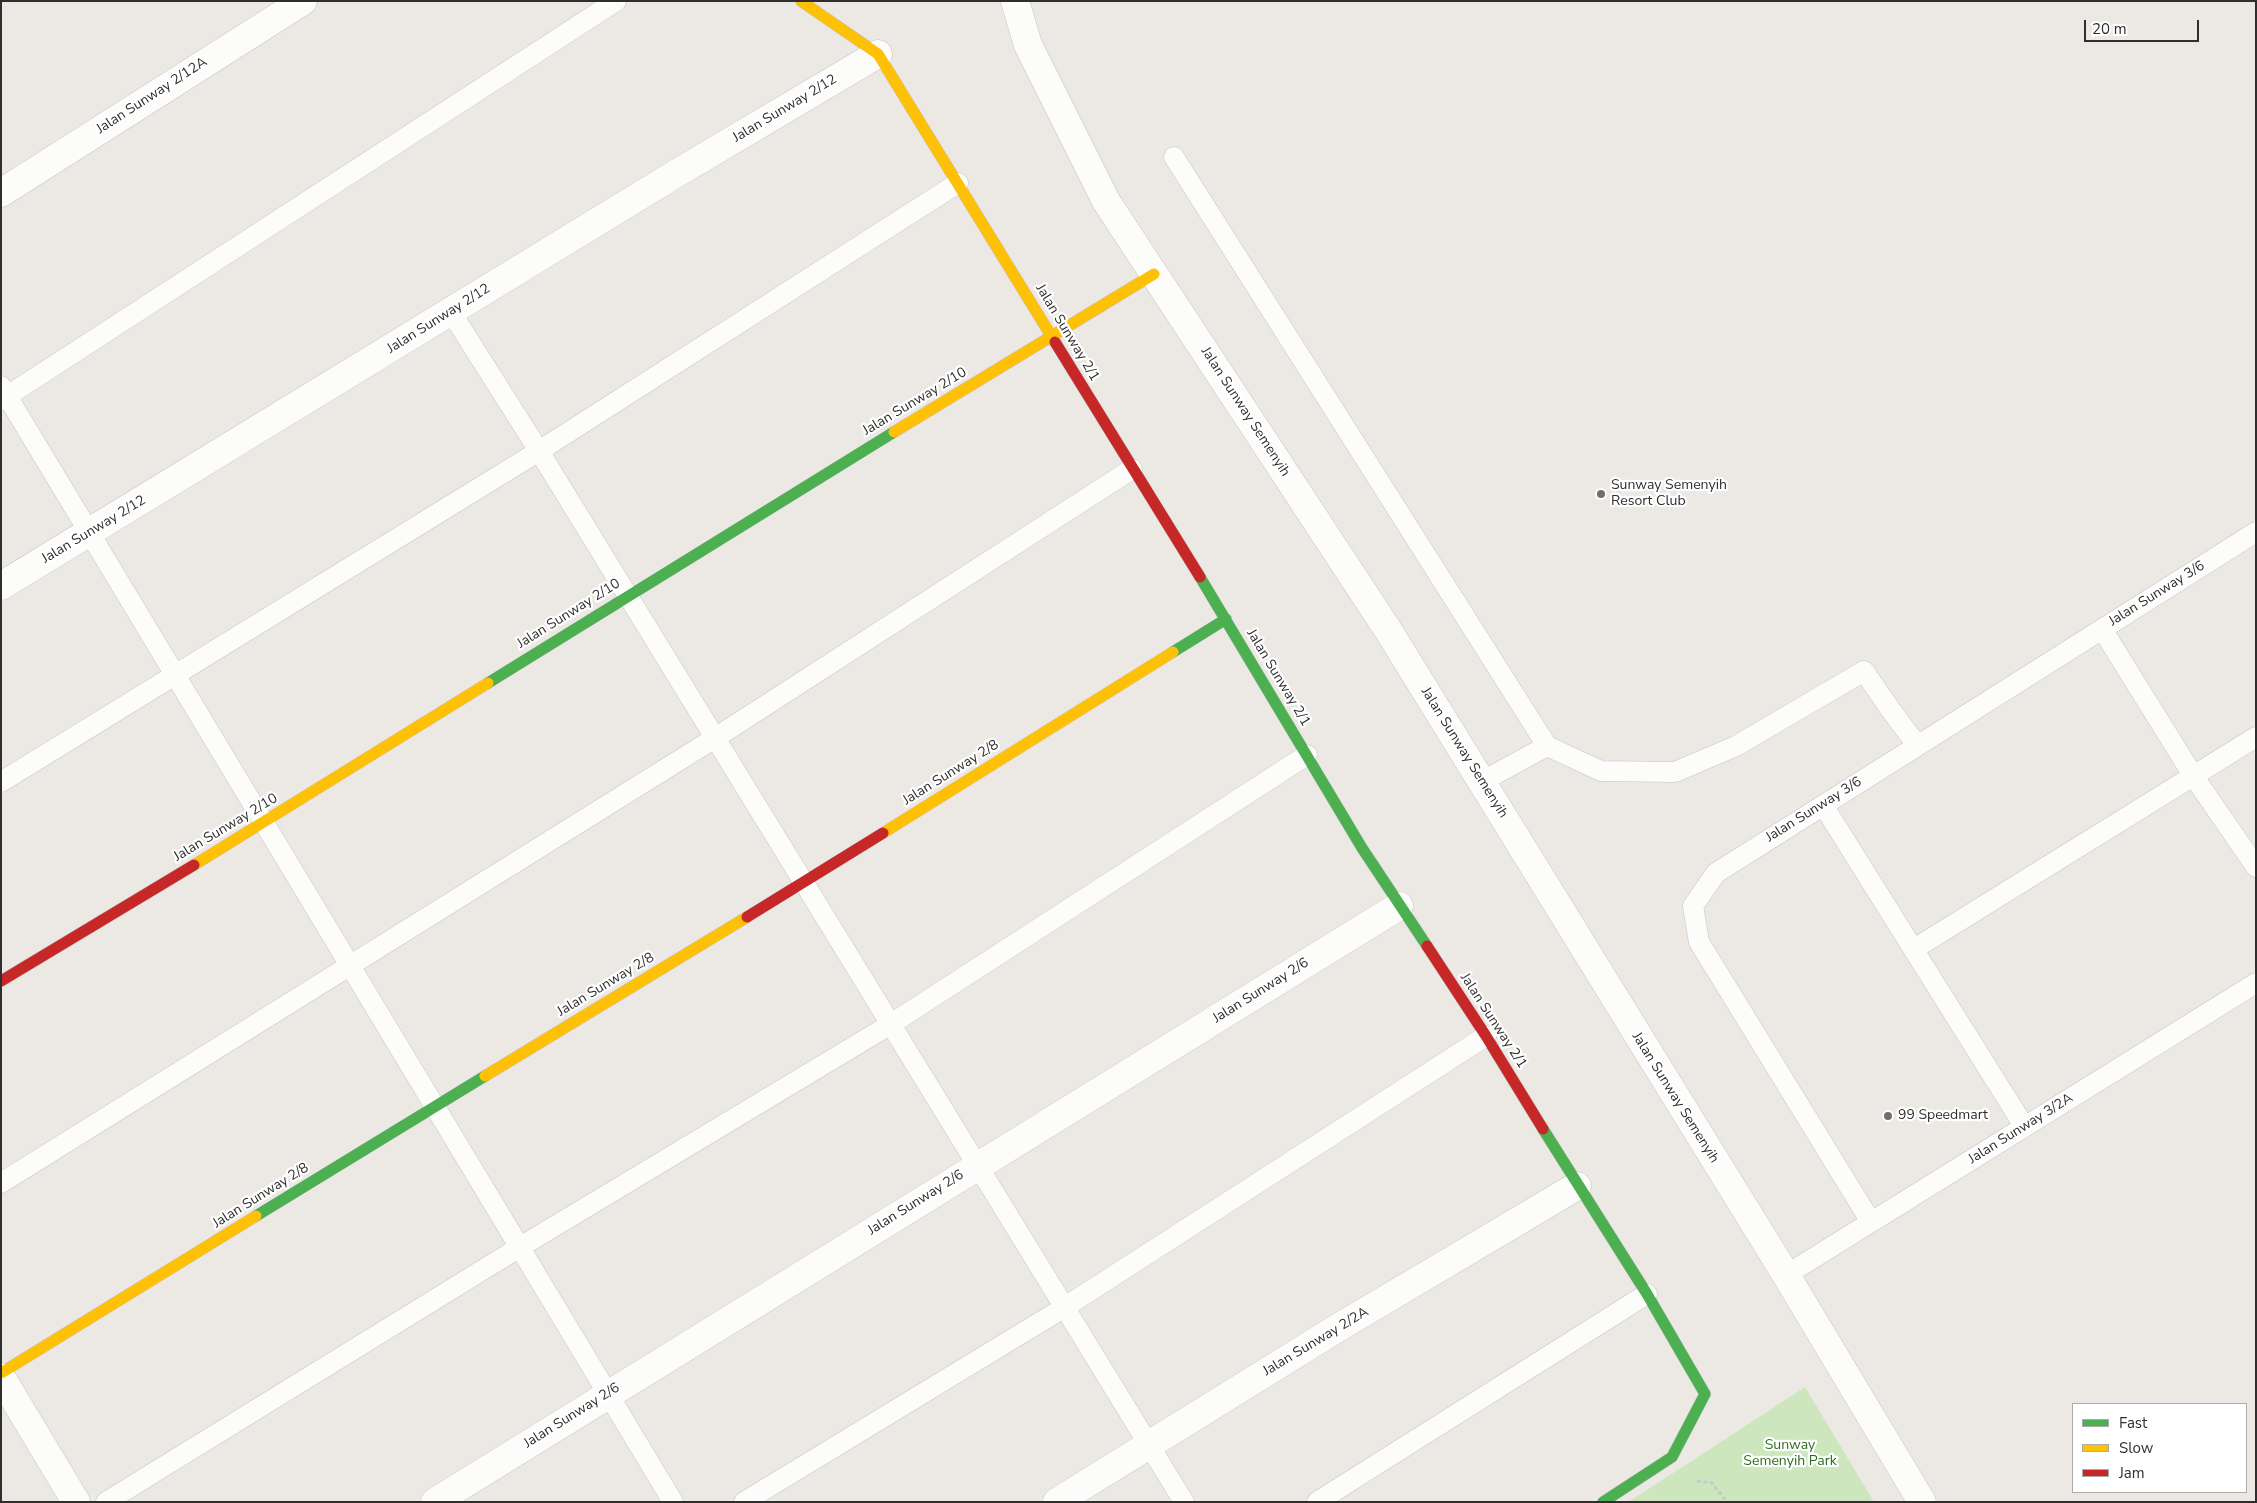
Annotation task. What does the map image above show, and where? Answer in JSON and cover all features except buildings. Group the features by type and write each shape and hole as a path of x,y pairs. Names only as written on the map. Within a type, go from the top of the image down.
{"street":[{"name":"Jalan Sunway 2/12A","path":"1,193 303,1"},
{"name":"Jalan Sunway 2/1","path":"802,1 878,54 1226,619 1399,906 1486,1036 1577,1186 1647,1294 1705,1394 1672,1457 1603,1502"},
{"name":"Jalan Sunway Semenyih","path":"1015,1 1028,45 1106,201 1382,622 1786,1275 1922,1502"},
{"name":"Jalan Sunway 2/12","path":"1,586 677,173 878,54"},
{"name":"Jalan Sunway 2/10","path":"1,981 264,823 627,595 1154,274"},
{"name":"Jalan Sunway 2/8","path":"1,1373 435,1106 804,883 1226,619"},
{"name":"Jalan Sunway 2/6","path":"435,1502 977,1165 1399,906"},
{"name":"Jalan Sunway 2/2A","path":"1057,1502 1336,1329 1577,1186"},
{"path":"1,1377 76,1502"}],"lane":[{"path":"616,1 3,394 176,674 673,1502"},
{"path":"1174,156 1547,746 1601,771 1675,772 1736,746 1864,671 1918,745"},
{"path":"1,782 539,451 958,183"},
{"path":"451,312 539,451 1184,1502"},
{"path":"1,1183 715,738 1132,469"},
{"name":"Jalan Sunway 3/6","path":"1871,1222 1699,942 1693,906 1716,873 2256,532"},
{"path":"2102,629 2194,777 2256,867"},
{"path":"1914,949 2256,737"},
{"path":"1482,782 1547,746"},
{"path":"106,1502 520,1247 891,1024 1307,755"},
{"path":"1823,805 2024,1126"},
{"name":"Jalan Sunway 3/2A","path":"1786,1275 2256,983"},
{"path":"744,1502 1065,1307 1486,1036"},
{"path":"1317,1502 1647,1294"}],"green space":[{"name":"Sunway Semenyih Park","path":"1805,1387 1874,1502 1628,1502 1684,1466"}],"traffic: fast":[{"path":"488,683 894,432"},
{"path":"1200,577 1362,848 1427,946"},
{"path":"1173,652 1226,619"},
{"path":"256,1216 485,1076"},
{"path":"1543,1129 1647,1294 1705,1394 1672,1457 1603,1502"}],"traffic: slow":[{"path":"801,1 878,54 1055,342"},
{"path":"894,432 1154,274"},
{"path":"883,833 1173,652"},
{"path":"194,865 488,683"},
{"path":"485,1076 747,917"},
{"path":"1,1373 256,1216"}],"traffic: jam":[{"path":"1055,342 1200,577"},
{"path":"747,917 883,833"},
{"path":"1,981 194,865"},
{"path":"1427,946 1486,1036 1543,1129"}],"place":[{"name":"Sunway Semenyih Resort Club","path":"1601,494"},
{"name":"99 Speedmart","path":"1888,1116"}]}
